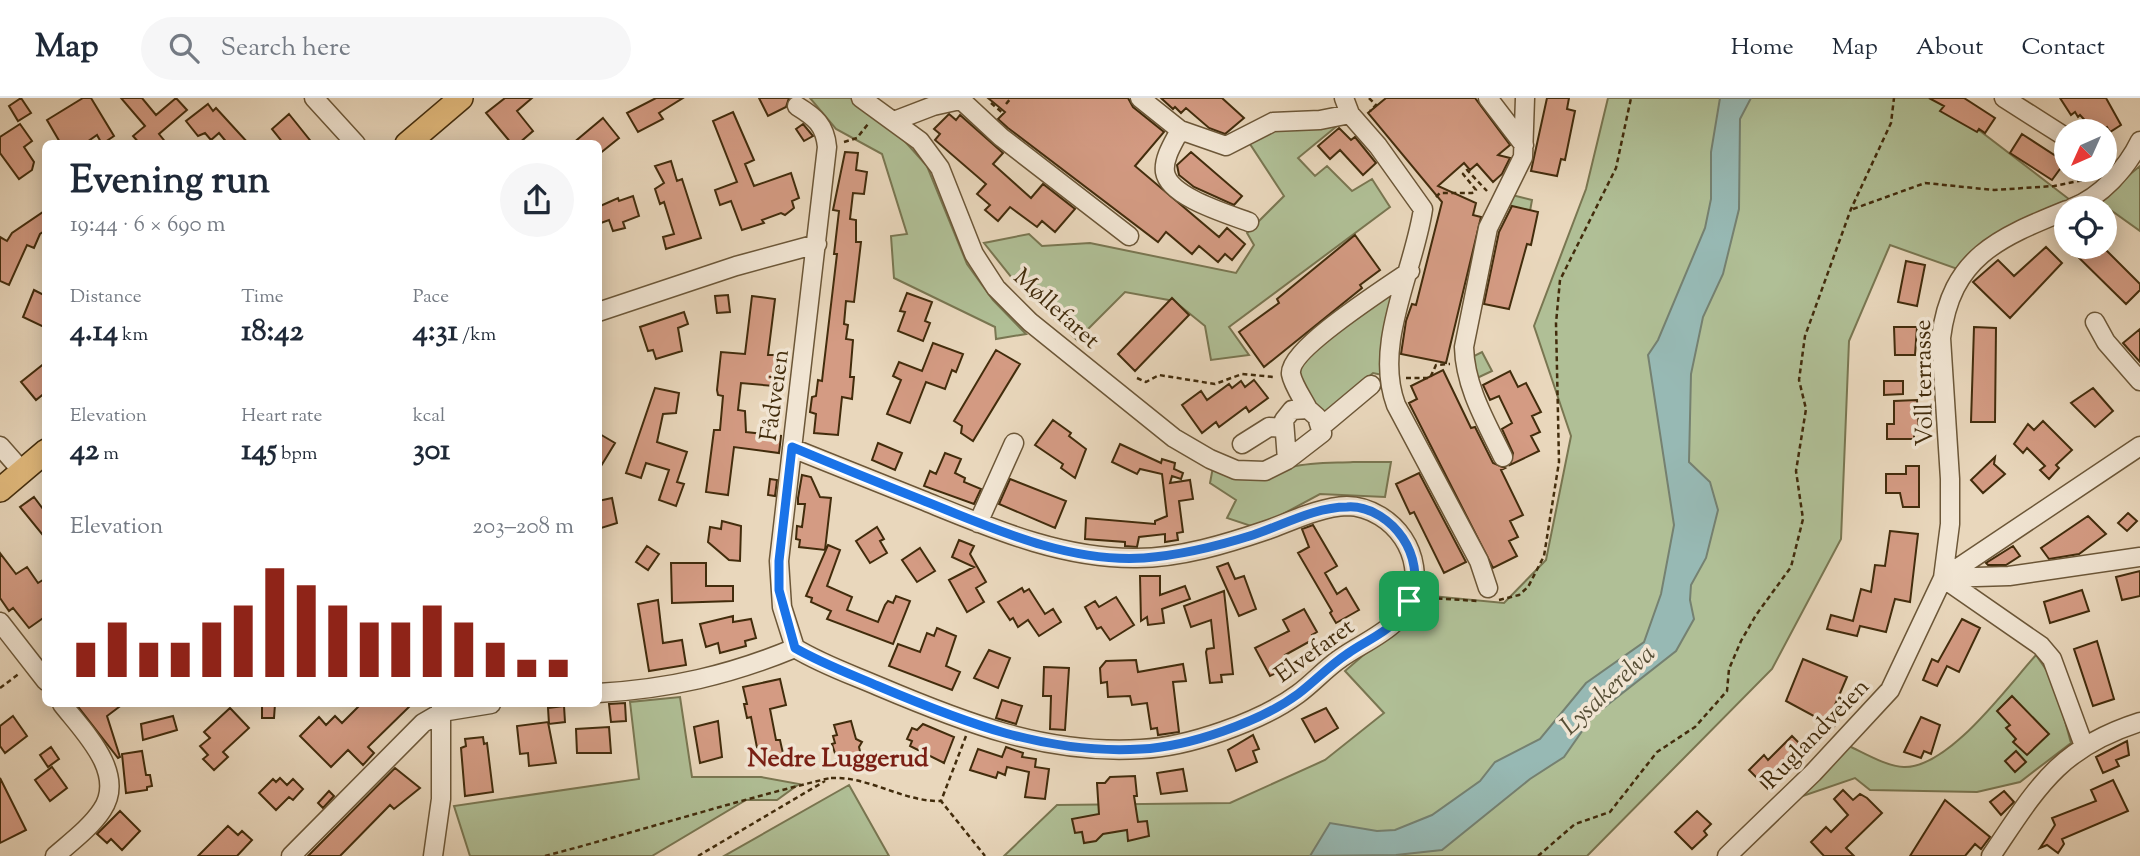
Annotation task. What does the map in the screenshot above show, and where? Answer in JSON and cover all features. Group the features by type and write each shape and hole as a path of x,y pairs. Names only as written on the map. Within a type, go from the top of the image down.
{"main road":[{"path":"412,140 461,98"},
{"path":"0,490 42,454"}],"street":[{"path":"314,98 352,140"},
{"path":"1140,98 1180,130 1226,146 1273,122 1320,120 1347,106 1423,209 1389,357 1388,385 1401,416 1479,561 1486,597"},
{"path":"1488,98 1524,145"},
{"path":"1503,457 1475,397 1465,366 1464,346 1488,228 1517,173 1524,145 1525,98"},
{"path":"2004,98 2054,130"},
{"path":"894,121 959,99 1001,137 1129,236"},
{"name":"Møllefaret","path":"869,103 920,141 940,168 974,254 996,288 1030,322 1119,396 1174,438 1210,459 1236,470 1265,471 1287,460 1322,433 1322,426 1371,385"},
{"path":"797,106 818,120 826,135 827,147"},
{"path":"1180,130 1167,158 1165,173 1173,186 1187,197 1249,222"},
{"path":"2118,161 2140,141"},
{"name":"Fådveien","path":"795,648 779,590 779,561 827,147"},
{"path":"2090,196 2102,188 2105,182"},
{"name":"Voll terrasse","path":"1943,578 1950,490 1941,338 1944,312 1963,271 1978,256 2027,226 2054,216"},
{"path":"602,311 736,266 817,244"},
{"path":"1322,426 1308,410 1291,374 1294,361 1320,336 1410,271"},
{"path":"2095,322 2106,342 2140,381"},
{"path":"1287,460 1284,420 1292,410 1308,410"},
{"path":"1242,444 1269,427 1283,428"},
{"path":"978,523 1014,443"},
{"path":"0,446 22,471"},
{"path":"1943,578 2140,446"},
{"path":"792,447 978,523 1062,550 1140,558 1228,542 1328,510 1360,508 1392,524 1411,549 1415,571 1409,601"},
{"path":"1943,578 2031,574 2140,557"},
{"path":"1943,578 2041,646 2052,659 2084,746"},
{"name":"Ruglandveien","path":"1727,856 1813,773 1890,690 1943,578"},
{"name":"Elvefaret","path":"795,648 971,723 1011,737 1079,749 1144,749 1176,744 1236,724 1283,703 1344,656 1396,622 1409,601"},
{"path":"0,622 39,659"},
{"path":"602,693 684,685 758,663 795,648"},
{"path":"55,856 96,817 109,792 102,758 64,707"},
{"path":"291,856 413,732 441,708"},
{"path":"433,856 440,799 441,708"},
{"path":"1991,856 2061,761 2084,746 2140,722"}],"path":[{"path":"985,98 1004,114"},
{"path":"1006,104 1011,98"},
{"path":"1369,98 1376,105"},
{"path":"1409,601 1438,596 1486,597 1519,594 1534,579 1544,556 1559,462 1556,323 1560,280 1616,169 1632,98"},
{"path":"1538,856 1575,824 1610,812 1657,752 1695,727 1727,691 1728,669 1741,641 1791,567 1803,519 1796,471 1806,409 1799,380 1805,336 1851,209 1891,123 1894,98"},
{"path":"827,147 857,138 869,103"},
{"path":"1423,209 1440,193 1472,193 1476,190 1463,174 1467,170 1501,202"},
{"path":"1851,209 1925,183 1994,190 2054,186 2066,182"},
{"path":"1430,378 1436,365"},
{"path":"1137,378 1146,382 1159,375 1215,384 1242,374 1267,378 1291,374"},
{"path":"0,688 39,659"},
{"path":"941,801 971,723"},
{"path":"545,856 706,813 746,798 830,778 849,777 918,798 941,801 985,856"},
{"path":"698,856 830,778"}],"green space":[{"path":"810,98 851,98 901,137 927,166 967,264 993,300 1026,334 996,339 995,327 894,278 891,236 907,234 882,154 836,129"},
{"path":"1608,98 1937,98 2065,196 2054,196 2054,220 1963,271 1890,245 1849,341 1841,539 1772,669 1587,856 1004,856 1057,805 1230,803 1325,760 1384,713 1345,671 1432,596 1504,603 1546,560 1571,436 1534,326 1586,189"},
{"path":"1343,121 1298,158 1315,176 1327,166 1352,191 1372,179 1390,207 1229,327 1249,355 1211,360 1205,326 1174,301 1125,292 1077,340 1016,283 984,243 1029,234 1042,246 1090,243 1236,273 1254,245 1247,233 1284,196 1250,144 1279,127"},
{"path":"2140,166 2140,231 2117,215 2117,196 2104,196"},
{"path":"1512,195 1532,200 1530,211 1509,207"},
{"path":"1396,290 1383,375 1373,373 1323,415 1303,384 1300,373 1303,363 1324,340"},
{"path":"1482,352 1492,371 1477,378 1472,357"},
{"path":"1391,462 1385,497 1320,494 1257,528 1227,518 1236,500 1210,483 1213,467 1236,477 1253,479 1299,465"},
{"path":"2036,655 2054,681 2071,743 2020,782 1977,792 1870,790 1855,778 1791,800 1849,746 1884,762 1904,767 1921,764 1940,754 1976,723"},
{"path":"680,697 692,777 761,777 799,784 777,800 746,800 652,856 470,856 454,806 639,779 630,702"},
{"path":"849,785 889,856 724,856"}],"water":[{"name":"Lysakerelva","path":"1720,98 1751,98 1740,119 1739,209 1723,274 1703,317 1691,374 1689,462 1710,482 1718,510 1706,558 1691,585 1690,600 1694,619 1676,651 1592,717 1564,757 1530,779 1442,850 1396,855 1310,856 1330,823 1377,831 1395,830 1432,815 1480,781 1495,762 1540,739 1586,683 1644,642 1661,594 1674,525 1648,355 1658,340 1705,228 1711,199 1711,152"}],"building":[{"path":"21,98 31,113 18,121 9,106"},
{"path":"83,98 91,98 114,136 108,140 100,140 97,135 90,140 59,140 47,120"},
{"path":"121,98 142,98 156,115 176,98 187,110 159,134 164,140 136,140 133,136 145,126"},
{"path":"505,98 532,98 517,111 533,131 523,140 509,140 486,113"},
{"path":"656,98 683,98 659,113 663,119 638,132 627,113"},
{"path":"759,98 789,98 786,107 768,116"},
{"path":"988,98 1128,98 1133,107 1164,132 1135,166 1219,237 1227,228 1245,244 1232,260 1225,254 1218,262 1199,246 1192,254 1166,232 1158,242 1008,128 998,119 1005,112"},
{"path":"1161,98 1222,98 1244,118 1225,134 1209,128 1186,108 1181,113 1175,107 1173,109"},
{"path":"1386,98 1475,98 1510,145 1498,155 1510,158 1502,174 1493,182 1477,164 1470,170 1464,163 1438,186 1476,203 1473,215 1481,217 1446,363 1401,354 1406,321 1412,304 1416,305 1442,202 1368,113"},
{"path":"1547,98 1569,98 1567,109 1575,111 1565,160 1561,159 1557,176 1531,171"},
{"path":"1929,98 1964,98 1995,118 1985,133 1979,129 1977,132 1940,111 1944,106"},
{"path":"2060,98 2106,98 2118,119 2084,119 2075,112 2071,115"},
{"path":"208,104 213,111 216,108 245,140 225,140 219,133 211,140 205,133 198,136 186,121"},
{"path":"733,112 754,160 745,164 754,186 791,173 799,198 792,201 794,208 785,215 781,213 762,220 764,223 742,230 731,201 720,205 715,190 737,182 713,121"},
{"path":"289,114 310,140 281,140 272,129"},
{"path":"949,114 956,120 960,115 1003,153 993,164 1031,198 1043,184 1075,209 1055,232 1042,221 1037,227 1010,207 998,221 985,210 990,205 977,194 986,184 935,140 940,134 934,129"},
{"path":"603,118 619,138 602,152 602,140 577,140"},
{"path":"20,124 32,141 24,147 34,162 32,170 19,179 0,153 0,137"},
{"path":"803,124 813,136 804,141 796,129"},
{"path":"1339,128 1351,140 1355,137 1376,163 1363,175 1340,150 1330,159 1318,146"},
{"path":"2022,134 2054,155 2054,177 2052,180 2010,153"},
{"path":"845,152 858,153 856,170 867,172 864,194 853,193 850,219 856,220 856,242 861,242 854,302 846,301 844,324 848,325 846,339 853,340 850,377 854,377 852,399 842,397 838,435 814,433 816,414 810,412 818,380 822,381 837,254 834,254 839,211 833,210"},
{"path":"1191,152 1242,196 1234,205 1194,187 1179,175 1177,165"},
{"path":"671,161 677,181 682,179 701,238 666,249 663,237 674,234 664,202 660,204 655,189 664,183 655,166"},
{"path":"633,196 639,216 623,222 625,228 613,231 609,220 602,223 602,205 618,198 619,201"},
{"path":"1512,206 1538,212 1531,245 1527,244 1509,309 1484,304 1499,232"},
{"path":"42,213 42,233 34,248 27,245 9,285 0,281 0,237 7,241 12,233"},
{"path":"1355,235 1380,270 1360,285 1362,288 1264,367 1239,332 1279,303 1277,299"},
{"path":"2046,247 2054,255 2054,259 2062,263 2010,318 1973,282 1998,260 2014,276"},
{"path":"2080,259 2115,259 2140,284 2140,290 2126,304"},
{"path":"1906,261 1925,265 1917,306 1898,302"},
{"path":"34,290 42,294 42,326 23,317"},
{"path":"907,293 932,302 925,321 930,323 923,341 898,331 905,312 900,311"},
{"path":"728,295 730,312 717,313 715,296"},
{"path":"752,296 775,299 768,355 777,355 774,386 741,383 738,410 745,411 746,432 781,436 779,453 734,447 728,495 706,492 714,430 720,430 723,396 718,395 717,390 721,352 745,354"},
{"path":"1172,298 1189,315 1135,371 1118,354"},
{"path":"684,312 688,324 678,328 682,351 656,359 653,350 648,351 640,327"},
{"path":"1894,327 1917,327 1915,355 1895,355"},
{"path":"1974,327 1996,328 1995,422 1971,422"},
{"path":"2140,329 2140,362 2123,343"},
{"path":"933,343 963,354 956,372 952,370 945,389 926,382 910,423 887,414 901,380 893,376 899,362 922,371"},
{"path":"996,350 1020,364 973,441 961,433 962,426 954,421"},
{"path":"42,365 42,395 36,400 21,382"},
{"path":"1443,370 1471,428 1475,427 1493,463 1505,468 1501,470 1523,515 1510,521 1518,537 1509,541 1517,556 1493,568 1409,403 1417,399 1411,386"},
{"path":"1510,371 1518,387 1526,383 1541,412 1532,416 1540,432 1531,436 1539,451 1510,465 1513,453 1502,429 1512,423 1499,396 1490,400 1483,385"},
{"path":"1254,380 1268,398 1249,412 1246,407 1219,427 1216,422 1202,433 1182,405 1201,391 1207,400 1229,384 1232,388 1241,381 1245,387"},
{"path":"1884,381 1903,381 1903,394 1884,395"},
{"path":"655,388 679,393 676,413 663,414 657,442 687,452 677,482 684,484 676,506 659,500 669,470 646,463 641,478 626,473"},
{"path":"2093,388 2113,411 2095,427 2071,403"},
{"path":"1917,400 1919,432 1914,432 1914,439 1887,439 1887,424 1894,424 1894,401"},
{"path":"1053,420 1071,433 1069,436 1086,449 1075,478 1061,468 1063,464 1035,445"},
{"path":"2043,421 2072,450 2056,465 2059,468 2049,479 2040,470 2045,466 2027,448 2023,453 2014,444 2028,424 2034,430"},
{"path":"602,435 615,443 602,464"},
{"path":"878,443 902,453 895,470 872,460"},
{"path":"1120,444 1161,463 1162,459 1175,463 1174,469 1183,473 1181,479 1172,476 1170,483 1190,480 1193,499 1179,501 1183,532 1177,533 1178,540 1165,542 1165,534 1139,537 1137,547 1125,546 1125,542 1085,539 1086,518 1155,524 1155,521 1167,516 1162,474 1140,469 1137,474 1112,462"},
{"path":"945,453 961,459 955,473 965,478 964,482 981,489 974,504 924,486 930,471 936,474"},
{"path":"1995,457 1994,464 2005,474 1983,493 1971,480"},
{"path":"1906,466 1919,466 1919,507 1903,507 1900,493 1886,493 1886,474 1906,474"},
{"path":"1419,473 1466,562 1444,573 1414,512 1410,514 1396,484"},
{"path":"802,475 811,477 820,497 831,498 825,550 799,547 800,540 796,539 797,526 802,527 805,504 798,504"},
{"path":"770,479 777,480 775,496 768,495"},
{"path":"1010,479 1066,501 1055,528 999,504"},
{"path":"34,497 42,508 42,534 20,507"},
{"path":"612,498 617,523 602,528 602,500"},
{"path":"2128,513 2137,521 2127,531 2118,523"},
{"path":"2088,516 2106,534 2079,554 2049,559 2041,548"},
{"path":"722,521 741,526 740,561 729,560 708,542 710,527 721,529"},
{"path":"1313,525 1337,566 1325,573 1337,594 1346,588 1359,610 1336,623 1330,613 1332,611 1298,553 1309,547 1302,529"},
{"path":"877,527 884,539 880,541 887,553 870,563 856,541"},
{"path":"1890,531 1918,534 1910,602 1895,599 1886,632 1860,626 1857,636 1827,629 1831,615 1853,621 1861,589 1871,592 1875,565 1885,566"},
{"path":"959,540 974,546 970,554 986,582 976,588 984,602 967,612 949,580 974,567 952,557"},
{"path":"828,545 840,550 827,586 852,597 847,610 878,622 888,601 893,603 896,596 910,601 893,644 827,619 831,611 811,602 812,598 806,596"},
{"path":"647,546 659,554 648,570 636,562"},
{"path":"2013,546 2020,556 2006,565 1986,563"},
{"path":"920,548 935,571 917,582 902,560"},
{"path":"0,553 16,574 27,567 38,583 42,580 42,619 29,628 13,608 9,611 0,598"},
{"path":"671,563 706,563 706,586 733,586 733,601 672,603"},
{"path":"1228,563 1235,579 1244,576 1256,609 1239,616 1217,567"},
{"path":"2140,571 2140,596 2122,600 2116,577"},
{"path":"1140,576 1160,576 1160,595 1185,586 1190,599 1162,609 1164,623 1148,625 1147,617 1141,621"},
{"path":"1022,588 1024,592 1029,589 1045,614 1053,609 1061,622 1039,636 1028,620 1018,627 998,602"},
{"path":"2082,590 2089,611 2050,623 2044,602"},
{"path":"1224,591 1233,674 1221,675 1222,682 1210,683 1206,652 1207,649 1214,648 1211,620 1191,627 1184,606"},
{"path":"1116,597 1134,625 1110,640 1101,627 1097,629 1085,607 1095,601 1099,607"},
{"path":"658,600 663,643 682,640 686,665 649,671 638,604"},
{"path":"1304,609 1317,632 1312,635 1314,639 1285,655 1290,666 1270,676 1255,648 1289,631 1283,620"},
{"path":"733,616 733,622 751,619 756,638 745,641 746,646 720,653 718,643 706,647 700,624"},
{"path":"1962,619 1980,628 1959,672 1947,666 1937,686 1923,680 1932,659 1938,662"},
{"path":"937,628 956,636 946,666 960,672 952,690 889,666 898,644 920,652 927,633 934,636"},
{"path":"2097,641 2114,699 2093,706 2074,649"},
{"path":"989,650 1010,658 998,688 974,678"},
{"path":"1803,659 1847,677 1835,705 1844,711 1834,727 1786,701"},
{"path":"1136,660 1138,672 1183,664 1186,681 1173,682 1179,732 1158,735 1157,728 1151,729 1147,703 1132,705 1130,696 1108,697 1107,682 1101,683 1100,668 1106,661"},
{"path":"1044,667 1069,668 1065,730 1050,729 1051,696 1043,696"},
{"path":"780,679 786,705 770,709 776,740 780,740 784,758 760,763 751,717 747,718 743,687"},
{"path":"2012,696 2049,734 2027,755 2013,742 2016,739 2006,728 2010,725 1997,711"},
{"path":"1002,700 1022,706 1016,724 996,718"},
{"path":"625,703 626,721 611,722 609,704"},
{"path":"78,707 119,707 107,716 120,757 118,758"},
{"path":"262,707 275,707 274,718 262,718"},
{"path":"358,707 409,707 368,747 374,753 363,765 348,750 331,767 300,736 319,717 326,725 335,716 342,723"},
{"path":"564,707 565,722 549,724 548,708"},
{"path":"230,708 249,728 223,752 228,757 214,770 203,759 208,755 200,746 210,738 204,732"},
{"path":"1326,708 1338,728 1315,742 1302,719"},
{"path":"13,716 27,736 5,753 0,746 0,726"},
{"path":"173,716 177,730 143,740 141,724"},
{"path":"1921,717 1940,725 1931,754 1924,751 1921,758 1904,752"},
{"path":"718,721 722,757 700,763 694,727"},
{"path":"851,721 856,739 862,742 859,747 862,760 839,766 832,744 835,743 833,736 837,735 834,725"},
{"path":"548,722 556,763 529,766 528,753 520,754 517,726"},
{"path":"923,724 954,737 944,763 910,746 912,741 907,739 912,728 917,730"},
{"path":"609,727 611,753 577,753 576,729"},
{"path":"1253,735 1259,749 1253,751 1257,762 1236,771 1228,750"},
{"path":"1792,736 1809,753 1768,789 1749,770 1764,755 1768,760"},
{"path":"483,737 484,744 487,743 493,792 465,796 461,748 466,746 465,739"},
{"path":"2127,741 2129,755 2116,760 2119,766 2103,773 2096,757"},
{"path":"51,747 59,759 48,767 40,755"},
{"path":"1006,747 1023,753 1022,757 1036,759 1035,767 1049,769 1045,799 1025,797 1029,772 1007,767 1005,775 998,772 996,778 970,770 978,749 1002,757"},
{"path":"142,751 146,775 150,775 152,786 147,787 147,790 126,793 122,754"},
{"path":"2016,751 2026,762 2015,772 2005,761"},
{"path":"52,767 67,788 50,801 35,780"},
{"path":"395,768 420,788 394,809 390,805 340,856 308,856"},
{"path":"1183,769 1187,791 1161,794 1157,773"},
{"path":"1135,776 1137,796 1134,796 1138,822 1147,821 1149,836 1128,841 1127,830 1103,834 1096,841 1084,843 1082,832 1075,833 1072,819 1099,814 1097,783 1105,783 1110,777"},
{"path":"0,778 26,830 0,843"},
{"path":"280,778 287,785 293,779 303,789 293,800 289,797 276,810 259,793 273,779 276,782"},
{"path":"2113,780 2128,811 2062,839 2064,844 2058,853 2047,845 2040,848 2055,825 2052,818 2096,801 2091,790"},
{"path":"1843,790 1853,800 1860,794 1867,798 1882,813 1846,848 1854,856 1824,856 1811,842 1826,827 1831,832 1848,815 1834,799"},
{"path":"329,791 334,796 323,808 318,803"},
{"path":"2004,791 2014,802 2001,815 1990,802"},
{"path":"1945,800 1990,837 1981,849 1975,844 1965,856 1910,856"},
{"path":"120,811 140,831 122,850 111,839 107,843 97,834"},
{"path":"1697,811 1711,824 1704,831 1707,835 1692,849 1675,832"},
{"path":"228,826 238,835 242,831 252,840 237,856 198,856"}],"district":[{"name":"Nedre Luggerud","path":"838,757"}],"route":[{"path":"792,447 1021,538 1062,550 1117,558 1165,556 1196,550 1328,510 1351,506 1360,508 1392,524 1411,549 1415,571 1409,601 1396,622 1333,663 1298,694 1269,710 1206,735 1176,744 1144,749 1097,750 1011,737 905,697 812,658 795,648 779,590 779,561 792,447"}]}
